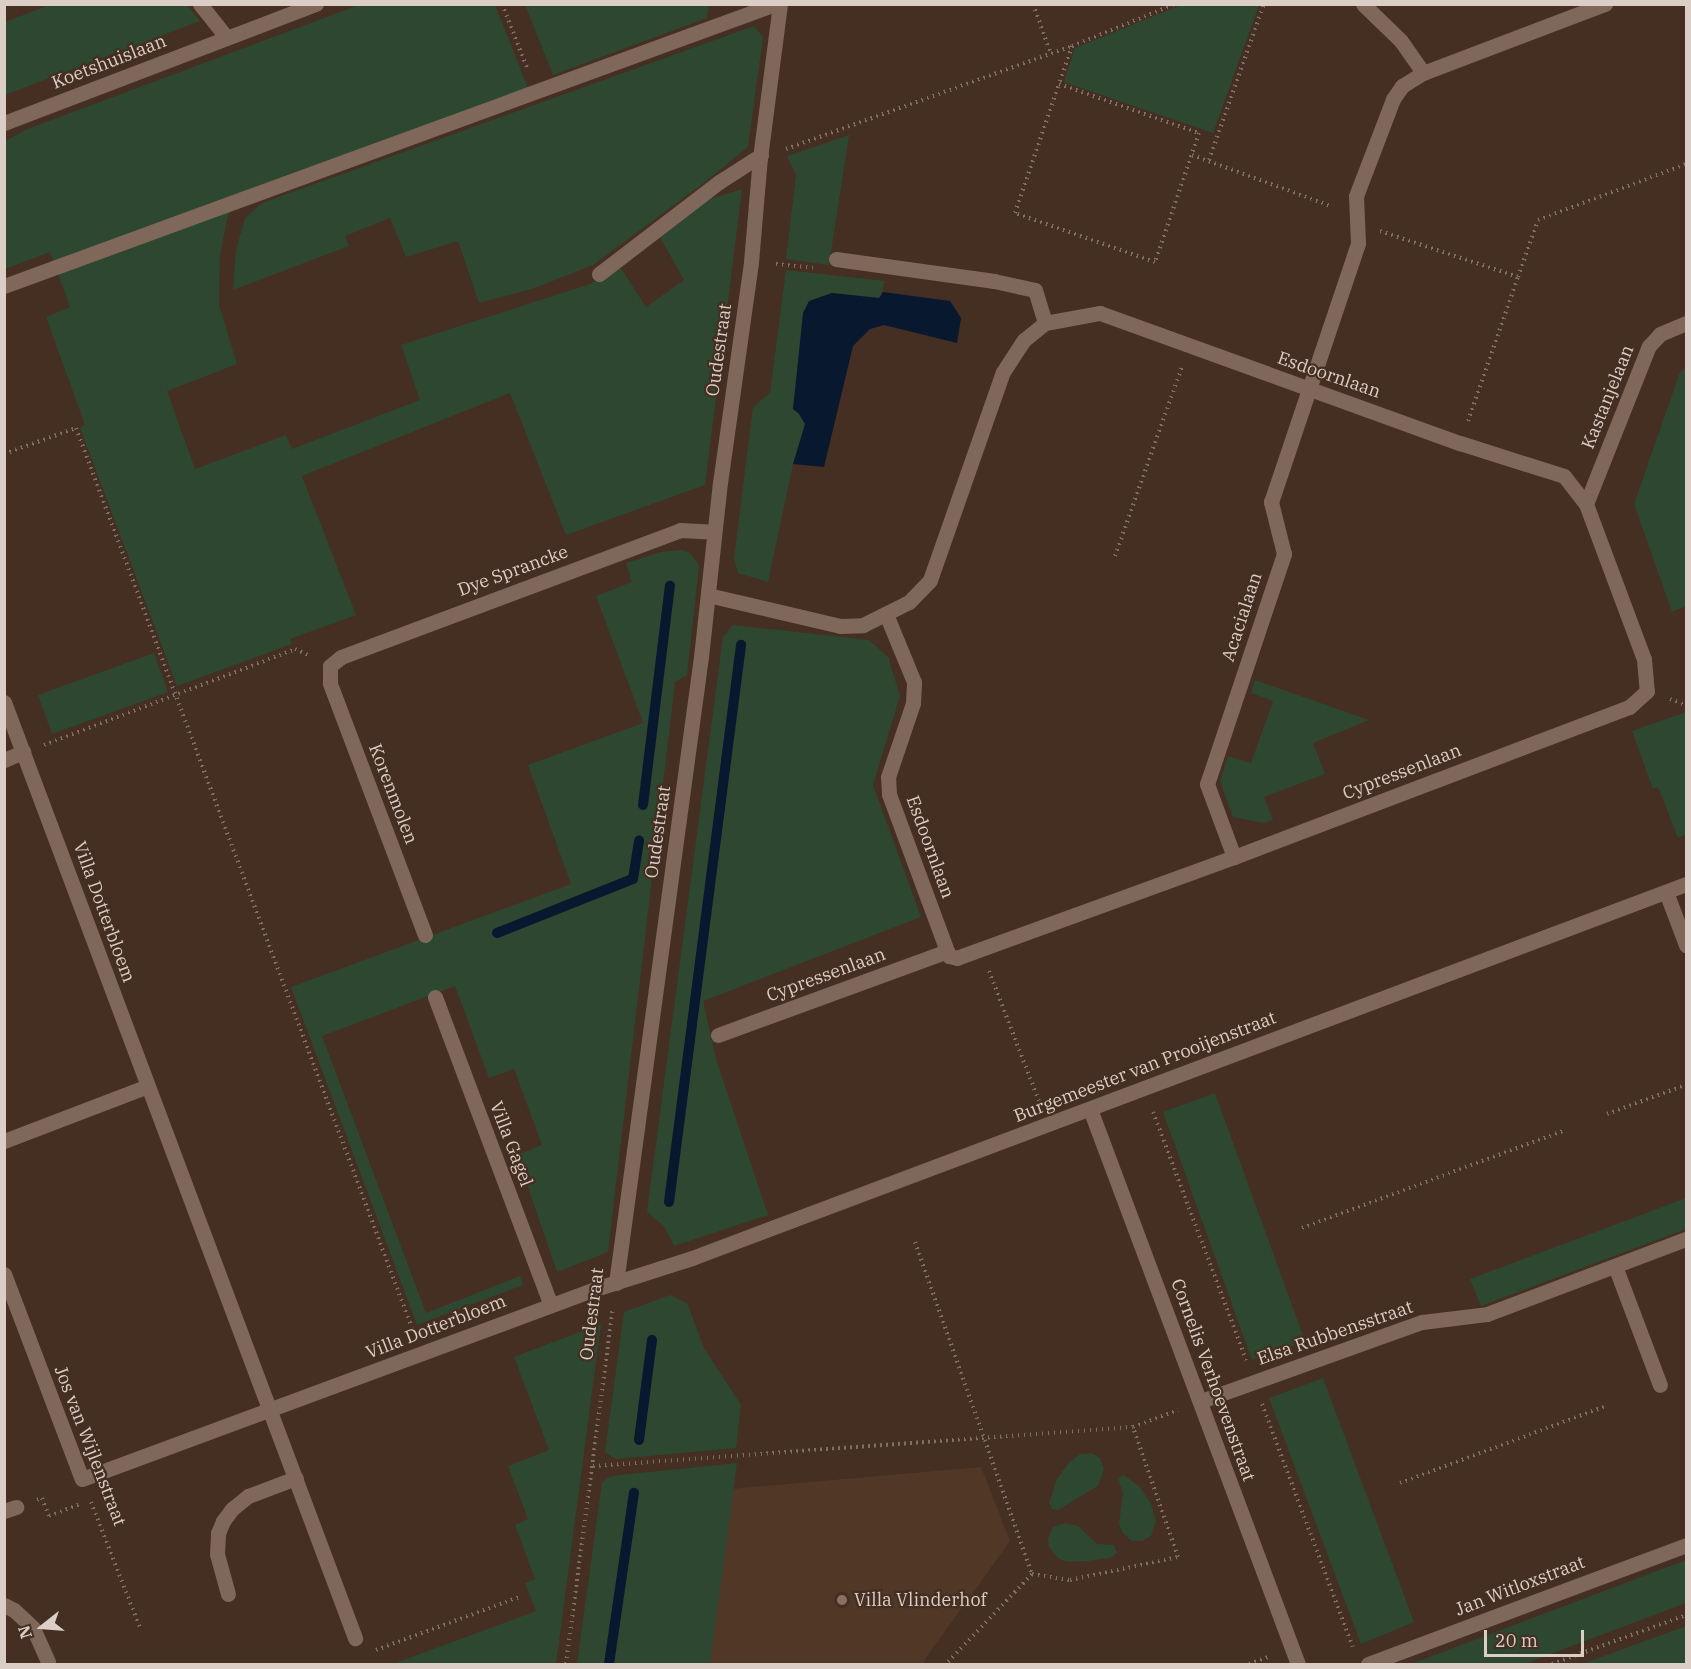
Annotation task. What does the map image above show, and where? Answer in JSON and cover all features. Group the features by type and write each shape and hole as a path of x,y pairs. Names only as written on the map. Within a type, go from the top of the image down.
{"street":[{"path":"200,4 226,38"},
{"name":"Koetshuislaan","path":"4,123 316,4"},
{"path":"4,286 537,93 775,4"},
{"name":"Oudestraat","path":"616,1283 751,262 760,156 780,4"},
{"path":"1363,4 1401,41 1424,73"},
{"name":"Acacialaan","path":"1234,856 1207,784 1284,554 1270,502 1358,243 1356,196 1393,99 1402,86 1424,73 1605,4"},
{"path":"599,274 719,182 760,156"},
{"path":"708,595 840,626 863,625 909,602 930,580 1003,372 1024,340 1045,322 1035,290 994,281 836,259"},
{"name":"Esdoornlaan","path":"1045,322 1100,313 1460,444 1564,476 1586,504"},
{"name":"Kastanjelaan","path":"1586,504 1648,346 1660,334 1686,323"},
{"name":"Cypressenlaan","path":"718,1035 948,953 957,958 1629,707 1647,690 1644,659 1586,504"},
{"name":"Dye Sprancke","path":"330,666 341,657 680,530 714,532"},
{"name":"Esdoornlaan","path":"886,614 914,682 913,703 888,777 890,794 948,953"},
{"name":"Korenmolen","path":"330,666 330,683 425,935"},
{"name":"Villa Dotterbloem","path":"4,702 355,1638"},
{"path":"4,760 23,752"},
{"name":"Burgemeester van Prooijenstraat","path":"616,1283 692,1258 1686,884"},
{"path":"1666,892 1686,945"},
{"name":"Villa Gagel","path":"435,997 550,1305"},
{"path":"4,1141 148,1086"},
{"name":"Cornelis Verhoevenstraat","path":"1090,1109 1298,1665"},
{"name":"Elsa Rubbensstraat","path":"1201,1401 1422,1322 1486,1314 1686,1239"},
{"path":"1615,1266 1660,1385"},
{"name":"Jos van Wijlenstraat","path":"4,1274 82,1479"},
{"name":"Villa Dotterbloem","path":"82,1479 550,1305 616,1283"},
{"path":"228,1594 217,1554 218,1533 223,1521 232,1509 248,1496 296,1478"},
{"name":"Jan Witloxstraat","path":"1368,1665 1686,1545"},
{"path":"4,1605 19,1613 33,1628 48,1662"}],"path":[{"path":"502,4 537,93"},
{"path":"1032,4 1051,54"},
{"path":"760,156 1051,54 1175,4"},
{"path":"1209,160 1264,4"},
{"path":"1059,84 1199,133 1155,262 1015,213 1059,84 1072,46"},
{"path":"1192,154 1357,219 1518,278"},
{"path":"1460,444 1538,220 1686,164"},
{"path":"751,262 834,270 836,259"},
{"path":"1115,556 1189,346"},
{"path":"4,454 75,428 421,1354"},
{"path":"23,752 295,649 330,666"},
{"path":"981,949 1047,1124"},
{"path":"1606,1114 1686,1084"},
{"path":"1302,1228 1563,1131"},
{"path":"915,1242 1032,1574"},
{"name":"Oudestraat","path":"566,1665 616,1283"},
{"path":"593,1466 1132,1427 1201,1401"},
{"path":"1400,1483 1606,1406"},
{"path":"1032,1574 1070,1580 1178,1557 1132,1427"},
{"name":"Jos van Wijlenstraat","path":"10,1509 42,1498 50,1516 90,1500 141,1630"},
{"path":"946,1665 1032,1574"},
{"path":"355,1638 362,1655 522,1596"},
{"path":"1552,1665 1686,1615"}],"shaded area":[{"name":"Villa Vlinderhof","path":"981,1467 1010,1541 925,1659 924,1664 708,1664 731,1489"}],"green space":[{"path":"52,4 187,5 200,21 5,95 5,22"},
{"path":"1184,4 1259,5 1213,133 1064,82 1075,48"},
{"path":"359,5 495,5 528,88 248,190 228,215 220,255 219,305 237,364 167,391 195,469 286,435 292,449 420,400 401,345 590,284 620,267 646,307 684,280 660,237 704,201 742,189 705,485 566,535 510,393 302,476 356,615 290,639 292,644 177,686 80,428 85,425 46,317 70,307 50,252 5,269 4,142 25,130"},
{"path":"525,5 709,5 707,18 553,75"},
{"path":"754,26 763,37 748,147 705,182 593,265 532,289 479,303 458,241 406,257 390,218 345,236 349,246 233,290 236,250 245,218 262,203"},
{"path":"849,135 829,265 786,259 796,175 787,156"},
{"path":"786,270 885,281 880,298 832,293 799,414 805,423 793,464 768,582 738,573 734,559 753,407 770,393"},
{"path":"1686,369 1686,606 1672,612 1634,504 1680,372"},
{"path":"681,550 690,553 699,565 687,675 675,682 608,1252 557,1272 517,1155 542,1145 514,1069 489,1078 455,986 322,1036 426,1313 520,1276 523,1285 417,1325 291,987 571,884 528,765 643,723 596,596 632,582 626,563 661,552"},
{"path":"733,625 869,640 888,657 900,696 873,785 921,917 703,1001 716,1059 768,1215 674,1246 664,1226 647,1212 723,637"},
{"path":"154,653 168,692 52,734 38,695"},
{"path":"1255,680 1369,720 1313,743 1325,774 1264,797 1273,820 1264,823 1233,817 1220,781 1228,756 1251,763 1273,701 1251,693"},
{"path":"1686,712 1686,834 1678,838 1658,787 1653,789 1632,731"},
{"path":"1215,1093 1305,1341 1252,1360 1163,1112"},
{"path":"1686,1198 1686,1229 1481,1306 1470,1279"},
{"path":"670,1295 687,1303 704,1348 741,1405 736,1448 616,1459 605,1452 624,1312"},
{"path":"601,1324 556,1664 393,1664 536,1611 525,1583 535,1579 515,1525 528,1519 508,1466 549,1450 514,1357"},
{"path":"1323,1378 1414,1622 1361,1644 1269,1398"},
{"path":"1092,1453 1100,1458 1104,1469 1098,1486 1058,1510 1052,1509 1049,1503 1057,1479 1068,1464 1080,1454"},
{"path":"737,1463 710,1664 577,1664 602,1482 611,1476"},
{"path":"1124,1475 1140,1487 1151,1504 1156,1521 1151,1536 1142,1541 1132,1541 1123,1533 1119,1524 1123,1494 1118,1478"},
{"path":"1065,1523 1078,1526 1097,1544 1114,1545 1117,1553 1110,1558 1088,1561 1068,1562 1059,1559 1049,1547 1048,1539 1053,1527"},
{"path":"1686,1560 1686,1603 1524,1664 1411,1664"},
{"path":"1686,1626 1686,1664 1582,1664"}],"water":[{"path":"883,292 950,301 961,318 957,343 884,325 870,329 853,346 824,467 793,464 805,424 793,409 803,313 809,301 832,293 879,298"}],"waterway":[{"path":"643,805 670,586"},
{"path":"669,1202 741,645"},
{"path":"497,933 633,879 639,840"},
{"path":"639,1440 652,1340"},
{"path":"609,1664 634,1493"}],"place":[{"name":"Villa Vlinderhof","path":"842,1600"}]}
